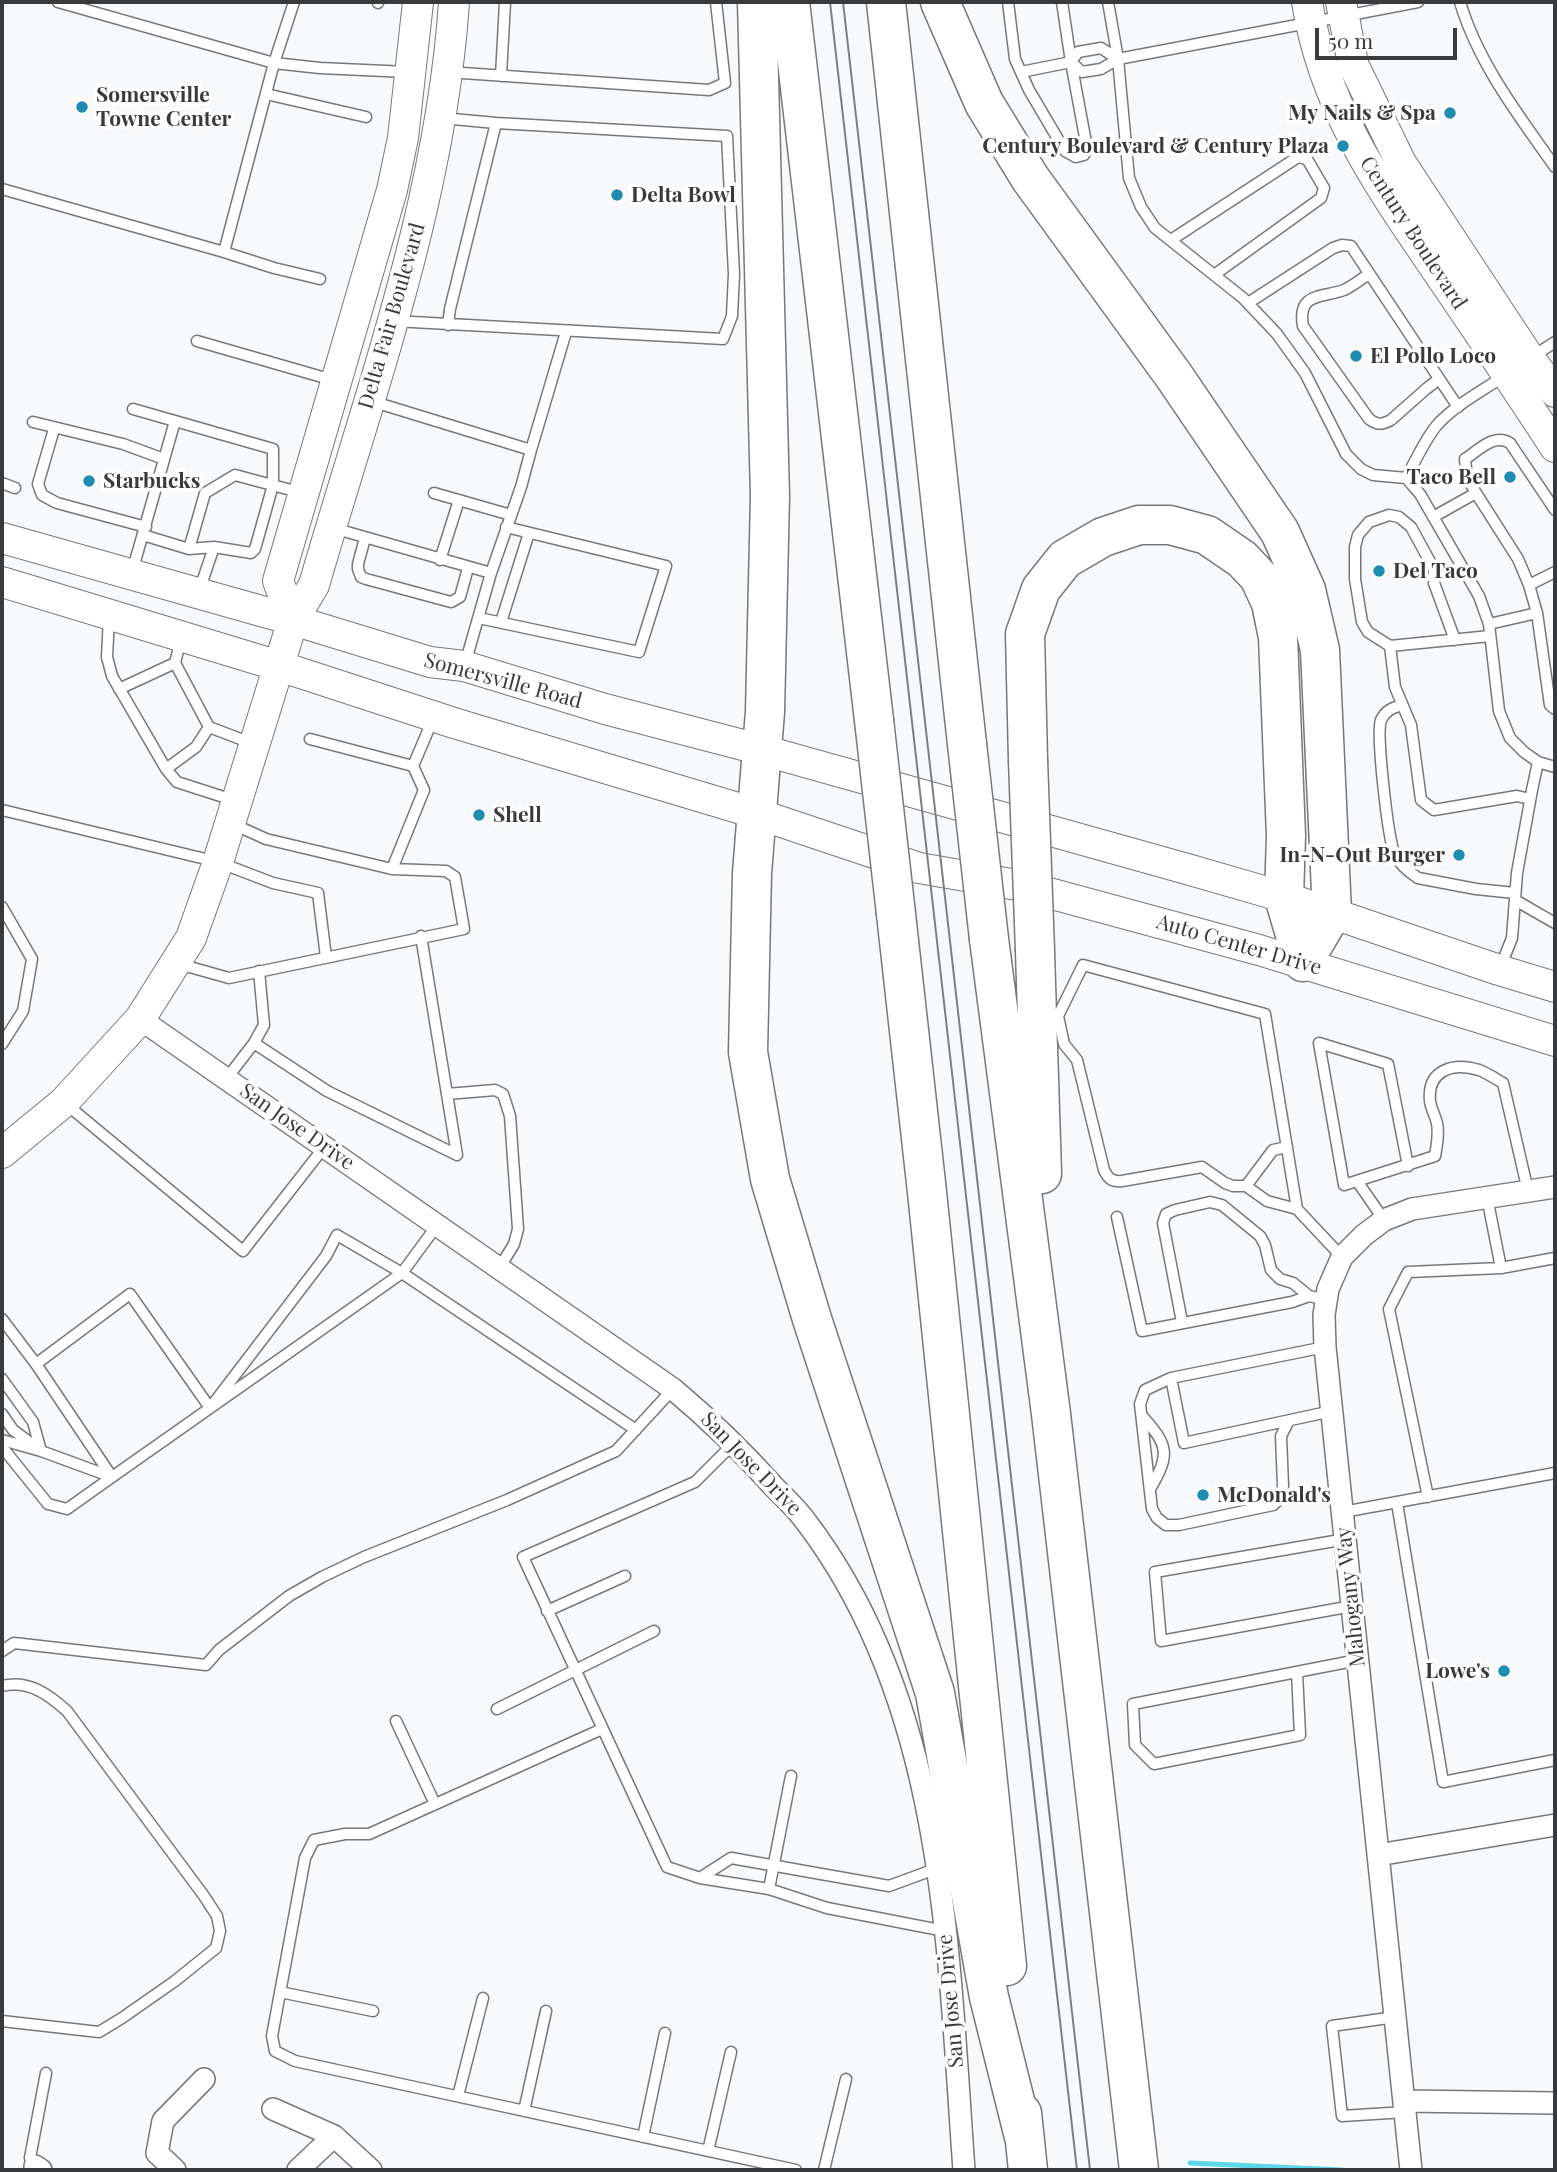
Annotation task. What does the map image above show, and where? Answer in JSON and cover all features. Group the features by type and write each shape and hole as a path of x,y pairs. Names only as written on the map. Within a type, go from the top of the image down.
{"highway":[{"path":"757,2 770,496 765,712 752,873 748,1052 770,1179 812,1319 935,1693 989,1997 1026,2154"},
{"path":"790,2 930,1220 1026,2154"},
{"path":"887,2 989,939 1051,1414 1139,2170"},
{"path":"940,2 984,103 1030,178 1174,376 1280,532 1306,590 1320,650 1332,913 1303,962"},
{"path":"1051,1414 1025,634 1041,589 1065,559 1103,537 1139,525 1170,525 1207,535 1242,558 1259,577 1271,603 1278,637 1286,836 1284,897 1303,962"}],"main road":[{"name":"Delta Fair Boulevard","path":"293,620 278,581 392,190 403,138 418,2"},
{"name":"Delta Fair Boulevard","path":"2,1153 64,1102 140,1018 191,938 218,862 293,620 314,585 395,309 421,215 442,118 454,2"},
{"name":"Century Boulevard","path":"1342,9 1353,64 1401,163 1519,366 1555,447"},
{"name":"Century Boulevard","path":"1309,13 1333,98 1375,180 1519,366 1555,392"},
{"path":"365,287 395,309"},
{"name":"Somersville Road","path":"2,538 293,620 430,662 464,666 605,709 762,750 1284,897"},
{"path":"2,582 109,614 178,650 279,666 434,717 758,814"},
{"name":"Auto Center Drive","path":"758,814 919,868 1023,886 1303,962 1555,1041"},
{"path":"1284,897 1499,971 1555,987"}],"street":[{"name":"San Jose Drive","path":"140,1018 673,1389 734,1443 807,1522 847,1584 880,1650 911,1742 923,1791 938,1868 945,1931 964,2170"},
{"name":"Mahogany Way","path":"1411,2170 1325,1346 1324,1315 1317,1298 1328,1289 1342,1257 1384,1220 1412,1209 1555,1186"},
{"path":"1378,1855 1555,1825"},
{"path":"175,2170 157,2153 163,2121 204,2079"},
{"path":"1404,2106 1555,2103"},
{"path":"273,2109 334,2136 370,2170"},
{"path":"298,2170 334,2136"}],"lane":[{"path":"58,2 274,62 320,68 412,72"},
{"path":"224,252 274,62 294,2"},
{"path":"501,76 505,2"},
{"path":"448,72 709,90 725,83 716,2"},
{"path":"1007,2 1015,59 1029,90 1065,151 1076,157 1084,155 1087,148 1062,2"},
{"path":"1108,2 1118,59 1129,178 1141,207 1155,228 1248,303 1277,334 1305,373 1346,454 1361,469 1373,475 1406,478 1420,494 1479,596 1489,624 1499,711 1510,738 1538,762 1555,767"},
{"path":"1071,62 1082,72 1101,69 1118,59 1309,13 1418,2"},
{"path":"1460,2 1473,35 1503,94 1555,167"},
{"path":"1021,72 1071,62 1078,52 1101,48 1118,59"},
{"path":"266,94 366,117"},
{"path":"395,309 448,325 723,339 732,316 733,274 727,136 442,118"},
{"path":"448,325 496,123"},
{"path":"1171,240 1298,157 1307,159 1324,188 1321,198 1214,275"},
{"path":"2,190 320,279"},
{"path":"1248,303 1334,248 1351,246 1458,407"},
{"path":"1369,274 1344,290 1308,301 1301,315 1303,326 1368,419 1376,424 1385,424 1391,420 1439,379"},
{"path":"464,666 491,573 522,487 566,332"},
{"path":"197,341 337,381"},
{"path":"1406,478 1429,436 1449,413 1555,342"},
{"path":"368,401 531,450"},
{"path":"54,429 38,484 42,495 57,503 189,548 214,547 250,553 254,551 274,485 273,449 133,409"},
{"path":"132,575 175,421"},
{"path":"33,422 123,444 164,458"},
{"path":"1555,510 1510,443 1503,438 1493,439 1465,459 1467,478 1518,559 1529,584 1537,613 1550,705 1555,709"},
{"path":"189,548 205,493 235,475 305,493"},
{"path":"2,483 15,488"},
{"path":"434,493 511,515"},
{"path":"1433,517 1476,493"},
{"path":"440,560 459,500"},
{"path":"1455,640 1434,583 1434,569 1411,527 1399,517 1389,515 1369,522 1358,535 1355,547 1355,579 1362,622 1367,632 1390,646 1455,640 1490,636"},
{"path":"479,618 639,652 666,566 506,527"},
{"path":"330,528 491,573"},
{"path":"501,622 529,533"},
{"path":"365,538 358,564 361,577 412,592 447,602 455,601 460,597 468,568"},
{"path":"198,593 214,547"},
{"path":"1529,584 1555,572"},
{"path":"1489,624 1537,613"},
{"path":"109,614 107,657 112,676 166,769 177,782 233,811 266,839 392,869 446,871 455,877 464,929 229,978 176,963"},
{"path":"1390,646 1395,687 1411,725 1421,800 1434,810 1517,796 1530,799"},
{"path":"119,689 178,650 209,727 254,744"},
{"path":"1402,705 1388,710 1382,718 1379,736 1390,836 1397,859 1418,878 1515,897 1555,923"},
{"path":"392,869 424,790 413,766 434,717"},
{"path":"166,769 196,747 209,727"},
{"path":"310,739 413,766"},
{"path":"1499,971 1512,939 1515,897 1538,762"},
{"path":"2,810 218,862 273,883 317,893 326,957"},
{"path":"2,907 32,959 23,1011 2,1044"},
{"path":"254,1044 327,1091 457,1155 421,936"},
{"path":"1297,1209 1265,1014 1083,965 1058,1016 1064,1044 1077,1059 1108,1178 1122,1181 1202,1167 1224,1183 1247,1186 1267,1202 1297,1209 1342,1257"},
{"path":"227,1079 254,1044 264,1025 260,971"},
{"path":"1408,1166 1388,1064 1319,1043 1344,1185 1408,1166 1435,1156 1437,1123 1430,1101 1433,1081 1442,1071 1458,1066 1480,1070 1503,1083 1528,1191"},
{"path":"447,1094 495,1090 503,1094 510,1116 518,1229 514,1244 500,1267"},
{"path":"64,1102 243,1251 325,1146"},
{"path":"1247,1186 1273,1150 1287,1147"},
{"path":"1357,1181 1384,1220"},
{"path":"1487,1197 1501,1268"},
{"path":"1182,1322 1163,1223 1166,1214 1210,1202 1222,1205 1260,1236 1271,1270 1280,1279 1293,1283 1317,1298"},
{"path":"1117,1217 1142,1331 1317,1298"},
{"path":"2,1447 48,1504 67,1509 402,1273 438,1224"},
{"path":"210,1408 326,1256 337,1235 402,1273 636,1430"},
{"path":"1428,1497 1389,1309 1408,1272 1501,1268 1555,1258"},
{"path":"36,1364 130,1294 210,1408"},
{"path":"2,1319 36,1364 112,1477"},
{"path":"1289,1422 1281,1436 1281,1498 1273,1505 1179,1525 1166,1525 1157,1518 1152,1509 1142,1433 1140,1404 1146,1390 1171,1378 1325,1346"},
{"path":"1171,1378 1184,1443 1332,1411"},
{"path":"2,1379 33,1422 41,1451"},
{"path":"2,1651 14,1643 206,1665 219,1650 300,1590 364,1557 507,1500 616,1451 673,1389"},
{"path":"2,1414 13,1430 41,1451"},
{"path":"1143,1417 1158,1434 1164,1450 1163,1466 1150,1489"},
{"path":"2,1440 112,1477"},
{"path":"734,1443 695,1482 523,1557 667,1867 700,1878 769,1889 827,1908 945,1931"},
{"path":"1343,1512 1555,1473"},
{"path":"1397,1503 1443,1782 1555,1760"},
{"path":"1346,1539 1155,1572 1161,1641 1352,1606"},
{"path":"547,1611 625,1576"},
{"path":"497,1709 654,1631"},
{"path":"1297,1672 1300,1735 1154,1764 1135,1745 1133,1704 1358,1660"},
{"path":"2,1686 12,1684 50,1695 67,1711 204,1896 217,1916 220,1931 216,1948 175,1982 99,2032 2,2021"},
{"path":"397,1721 435,1804"},
{"path":"602,1729 369,1833 314,1840 305,1858 280,1992 272,2036 275,2051 295,2061 796,2170"},
{"path":"769,1889 791,1776"},
{"path":"700,1878 731,1858 889,1886 938,1868"},
{"path":"280,1992 373,2011"},
{"path":"458,2096 484,1998"},
{"path":"524,2111 547,2011"},
{"path":"1395,2017 1332,2026 1342,2116 1404,2106"},
{"path":"643,2137 665,2033"},
{"path":"708,2151 731,2052"},
{"path":"38,2168 30,2158 46,2073"},
{"path":"824,2170 846,2079"}],"waterway":[{"path":"1190,2163 1342,2170"}],"tram line":[{"path":"830,2 1077,2170"},
{"path":"843,2 1090,2170"}],"place":[{"name":"Somersville Towne Center","path":"82,107"},
{"name":"My Nails & Spa","path":"1450,113"},
{"name":"Century Boulevard & Century Plaza","path":"1343,146"},
{"name":"Delta Bowl","path":"617,195"},
{"name":"El Pollo Loco","path":"1356,356"},
{"name":"Taco Bell","path":"1510,477"},
{"name":"Starbucks","path":"89,481"},
{"name":"Del Taco","path":"1379,571"},
{"name":"Shell","path":"479,815"},
{"name":"In-N-Out Burger","path":"1459,855"},
{"name":"McDonald's","path":"1203,1495"},
{"name":"Lowe's","path":"1504,1671"}]}
